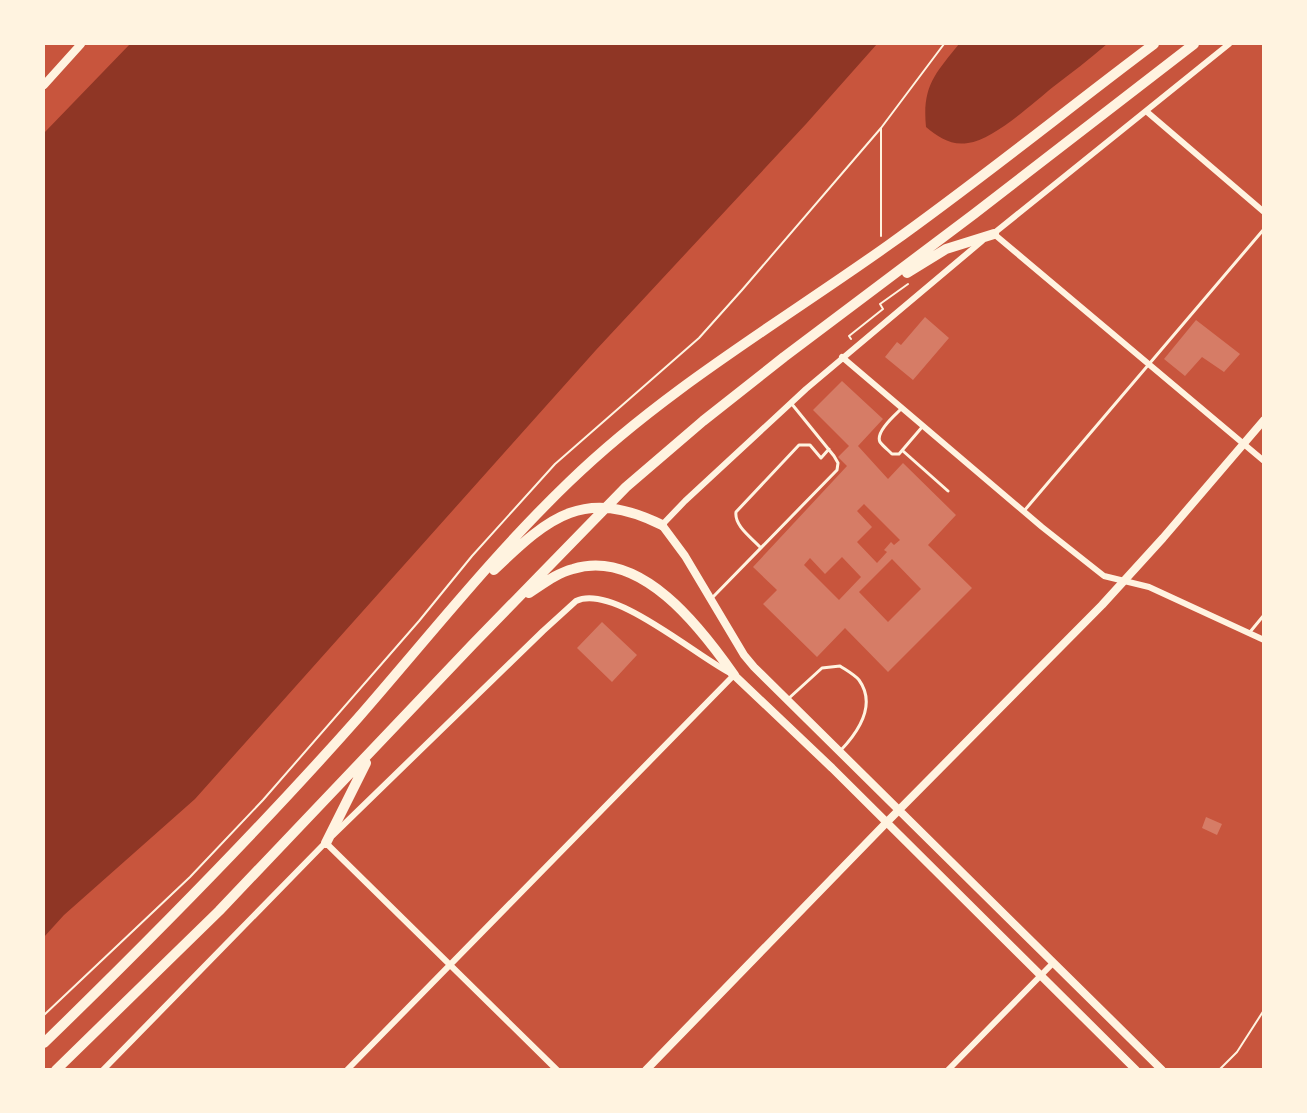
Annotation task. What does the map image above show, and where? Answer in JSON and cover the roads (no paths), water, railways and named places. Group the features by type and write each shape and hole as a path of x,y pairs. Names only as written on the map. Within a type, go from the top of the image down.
{"highway":[{"path":"44,1043 248,837 357,718 502,552 567,483 621,435 698,377 889,244 1154,44"},
{"path":"56,1070 219,911 626,487 703,421 1194,44"},
{"path":"858,302 946,249 994,234"},
{"path":"437,626 529,536 556,517 591,507 623,510 662,525"},
{"path":"516,601 561,573 575,568 600,566 627,571 642,578 686,616 711,643 734,675"},
{"path":"326,843 373,750"}],"main road":[{"path":"44,85 81,44"},
{"path":"886,823 1124,582 1263,420"},
{"path":"662,525 685,556 744,655 1162,1070"},
{"path":"734,675 824,760 1136,1070"}],"street":[{"path":"662,525 791,403 857,345 981,241 994,234 1229,44"},
{"path":"1146,111 1263,212"},
{"path":"994,234 1263,460"},
{"path":"843,357 1023,511 1104,576 1149,587 1263,640"},
{"path":"103,1070 326,843 543,630 576,601 586,597 608,600 646,620 716,666 734,675 347,1070"},
{"path":"646,1070 886,823"},
{"path":"326,843 557,1070"},
{"path":"948,1070 1053,963"}],"lane":[{"path":"1023,511 1263,229"},
{"path":"711,599 837,470 838,463 829,449 791,403"},
{"path":"902,408 882,431 880,442 891,454 903,451 923,426"},
{"path":"761,548 738,525 736,512 799,445 810,445 821,458 829,449"},
{"path":"903,451 948,491"},
{"path":"1249,633 1263,615"},
{"path":"787,700 822,669 840,666 859,679 866,700 865,715 840,752"}]}
